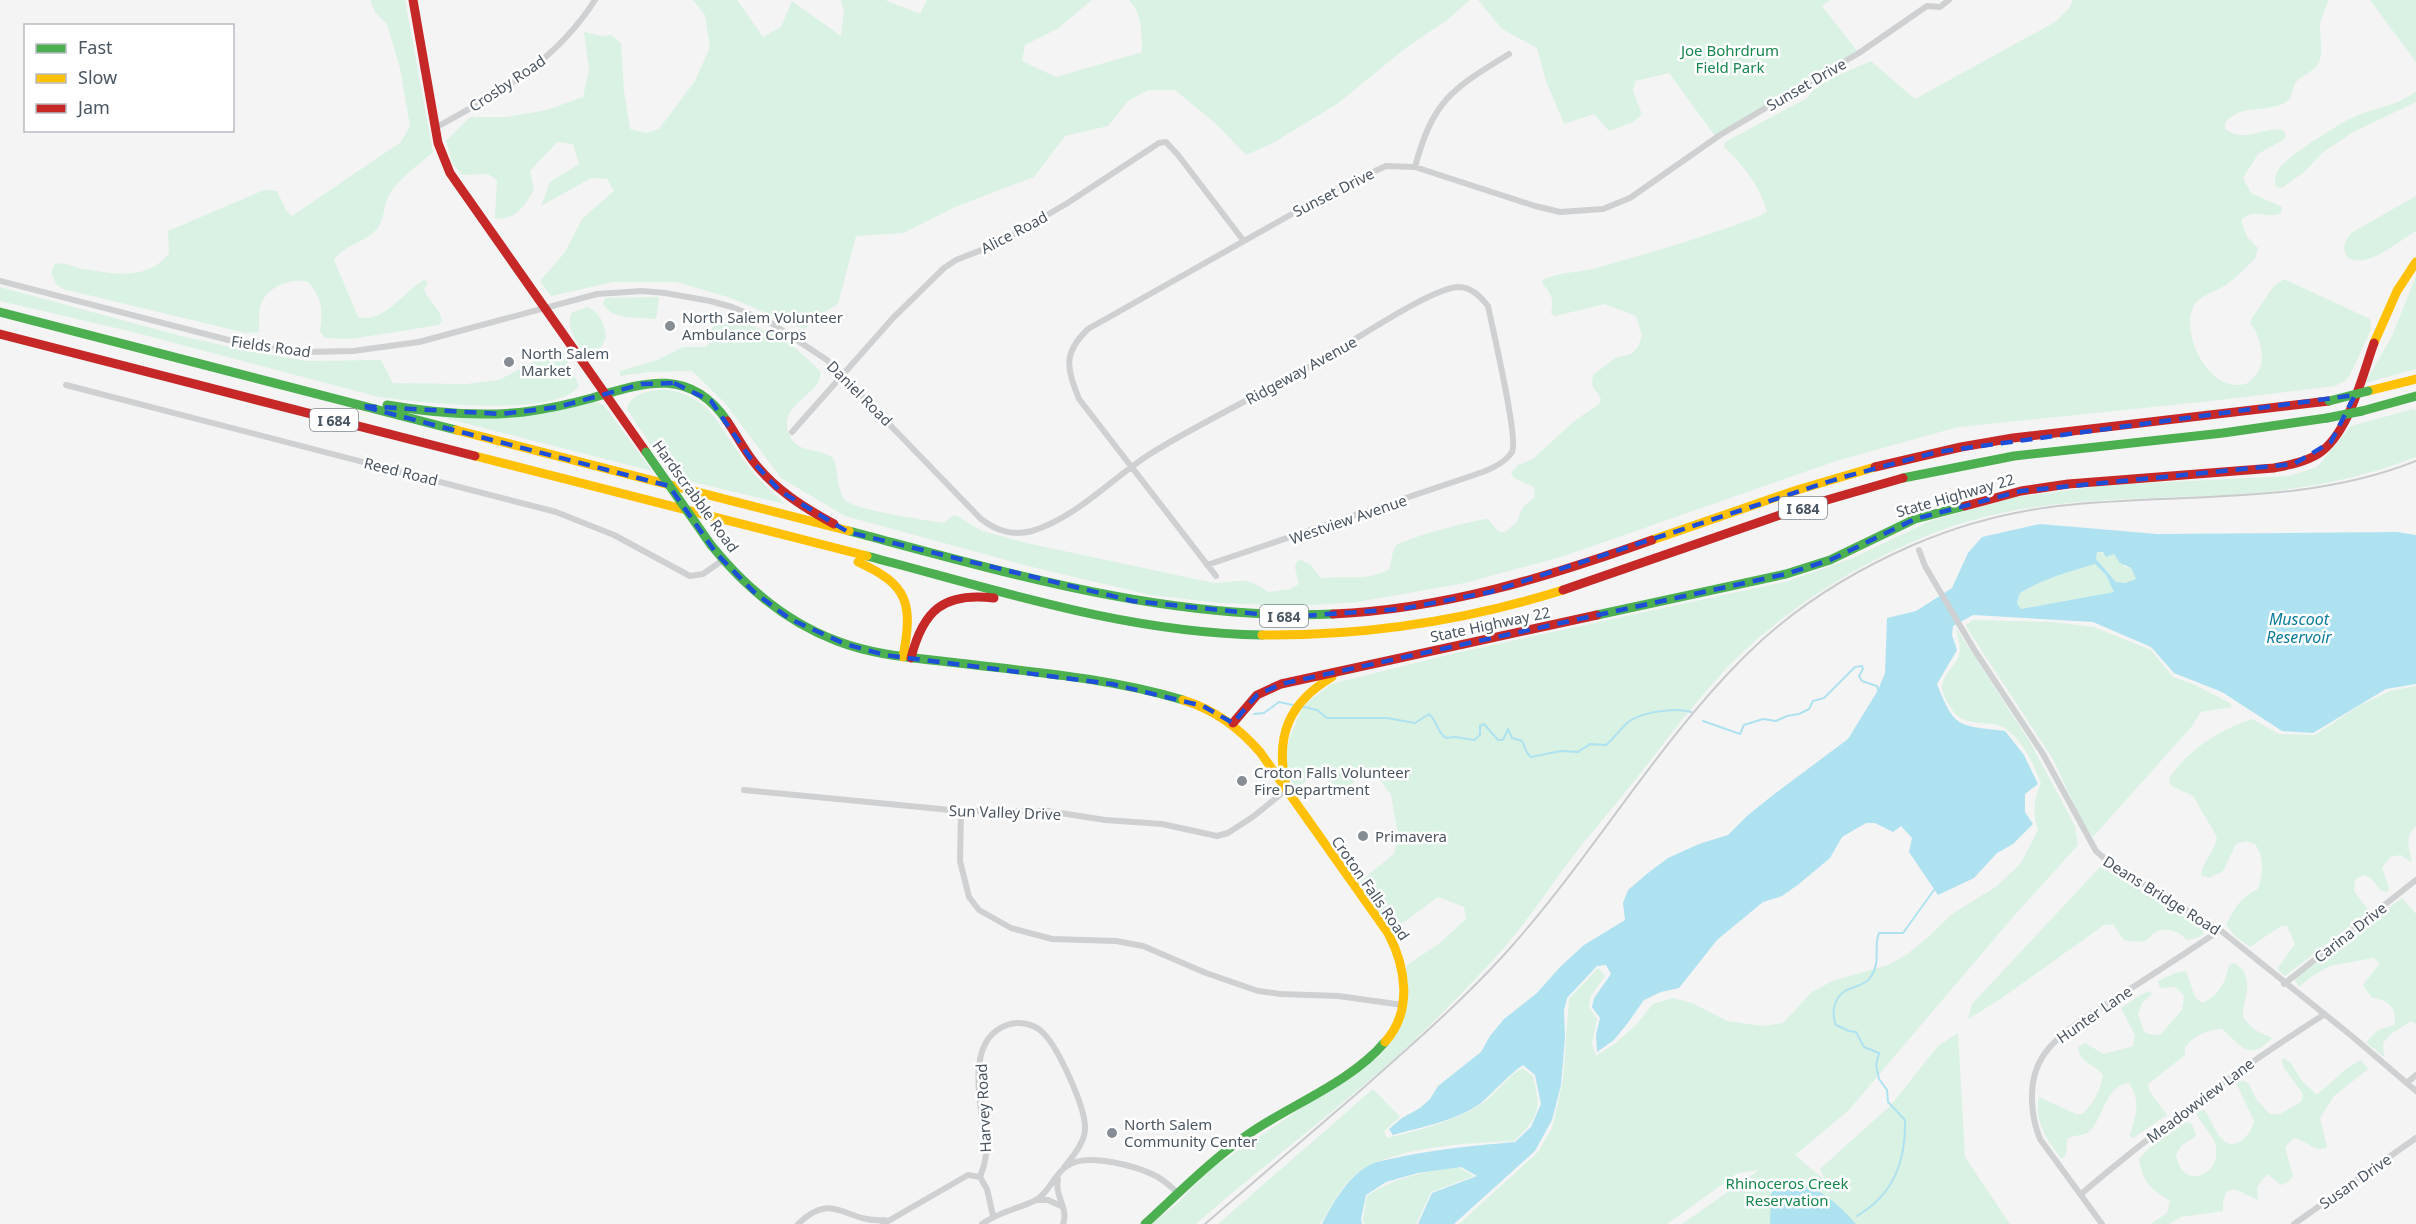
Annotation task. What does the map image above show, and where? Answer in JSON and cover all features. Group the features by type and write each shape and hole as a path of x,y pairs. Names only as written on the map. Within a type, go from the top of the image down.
{"main road":[{"name":"Hardscrabble Road","path":"413,0 438,143 450,173 711,545 766,602 803,626 858,649 907,658 1112,684 1203,706 1233,723"},
{"name":"State Highway 22","path":"1363,667 1786,574 1830,560 1915,519 2028,490 2068,484 2274,468 2304,461 2325,448 2341,428 2392,300 2405,276 2416,262"},
{"name":"I 684","path":"0,312 1064,587 1176,608 1241,615 1287,616 1376,612 1446,602 1512,586 1829,481 1937,452 2038,435 2244,413 2329,400 2416,379"},
{"name":"I 684","path":"0,334 1042,602 1138,624 1219,634 1311,635 1414,625 1472,615 1516,604 1844,494 1940,469 2049,451 2327,418 2416,396"},
{"path":"361,406 385,405 462,414 501,414 558,406 653,382 674,383 693,389 718,409 753,462 770,481 792,499 848,532"},
{"path":"840,550 855,561 882,572 891,579 902,594 909,621 907,658"},
{"path":"907,658 926,618 938,606 954,598 974,595 1023,604 1042,602"},
{"path":"1233,723 1257,695 1271,687 1363,667"},
{"path":"1293,802 1281,763 1284,732 1291,714 1315,686 1330,677 1363,667"},
{"name":"Croton Falls Road","path":"1145,1224 1233,1144 1374,1055 1393,1033 1403,1005 1403,973 1394,943 1257,749 1233,723"}],"street":[{"name":"Crosby Road","path":"435,128 494,95 539,64 582,20 595,0"},
{"name":"Sunset Drive","path":"1216,576 1079,399 1068,364 1070,351 1077,339 1105,318 1243,240 1376,169 1400,165 1415,167 1560,212 1603,208 1630,198 1720,135 1859,53 1928,3 1940,7 1949,0"},
{"path":"1415,167 1430,120 1448,97 1465,81 1509,54"},
{"name":"Alice Road","path":"792,432 893,318 944,268 956,260 997,244 1066,204 1159,143 1166,142 1178,155 1243,240"},
{"name":"Fields Road","path":"0,281 240,343 306,352 353,351 408,344 475,328 543,307"},
{"name":"Ridgeway Avenue","path":"1131,468 1148,455 1312,366 1408,308 1457,287 1469,289 1475,293"},
{"name":"Daniel Road","path":"543,307 597,294 665,293 732,307 771,323 809,346 844,375 967,505 981,519 999,531 1019,533 1049,524 1104,489 1131,468"},
{"name":"Westview Avenue","path":"1206,565 1290,539 1489,470 1512,453 1515,446 1488,306 1475,293"},
{"name":"Reed Road","path":"66,385 556,512 614,535 687,575 700,576 723,560"},
{"name":"Deans Bridge Road","path":"1919,550 1925,566 1958,622 2029,731 2096,851 2124,873 2220,930 2416,1091"},
{"name":"Sun Valley Drive","path":"744,790 961,811 1048,811 1097,819 1162,824 1217,836 1228,833 1254,816 1286,790"},
{"path":"961,811 960,861 969,897 979,910 1011,928 1052,939 1116,941 1143,946 1206,973 1258,991 1338,996 1403,1005"},
{"name":"Carina Drive","path":"2284,984 2416,880"},
{"name":"Hunter Lane","path":"2102,1224 2040,1139 2033,1123 2031,1106 2038,1064 2051,1045 2086,1018 2220,930"},
{"name":"Meadowview Lane","path":"2080,1194 2254,1059 2325,1014"},
{"name":"Harvey Road","path":"980,1177 986,1155 979,1063 988,1039 1000,1028 1014,1023 1036,1027 1047,1038 1062,1062 1080,1107 1084,1122 1084,1135 1059,1175 1041,1196 1030,1202"},
{"path":"2407,1083 2416,1075"},
{"name":"Susan Drive","path":"2294,1224 2416,1138"},
{"path":"1063,1169 1071,1164 1086,1161 1120,1164 1155,1175 1178,1193"},
{"path":"883,1224 963,1177 974,1175 980,1177 987,1189 993,1216"},
{"path":"1059,1175 1056,1189 1066,1214 1063,1224"},
{"path":"982,1224 993,1216 1030,1202 1048,1200 1064,1209"},
{"path":"798,1224 805,1217 820,1209 837,1211 863,1222 891,1219"}],"highlighted area":[{"path":"674,383 711,401 753,462 780,491 848,532 1133,601 1287,617 1401,609 1490,592 1840,478 1937,452 2355,395 2331,442 2294,464 2021,491 1915,519 1830,560 1786,574 1281,684 1257,695 1233,723 1203,706 1112,684 885,655 845,644 790,619 754,592 716,553 669,486 361,406 501,414 558,407 642,384"}],"green space":[{"path":"370,0 405,0 433,152 393,189 376,230 343,251 334,260 358,317 376,316 385,311 424,280 428,282 424,289 426,294 441,316 442,321 439,325 351,339 325,338 320,331 319,299 308,282 301,281 287,282 267,294 260,307 259,332 246,333 63,289 56,284 51,272 55,264 118,274 141,272 151,268 169,253 168,231 264,190 277,191 286,210 292,216 401,142 410,126 400,68 387,24 375,12"},
{"path":"693,0 737,0 763,37 781,27 792,1 841,36 844,12 841,0 885,0 920,14 927,0 1092,0 1057,29 1025,45 1022,61 1056,77 1142,52 1139,18 1129,0 1470,0 1337,104 1271,144 1246,155 1216,124 1175,90 1148,90 1128,101 1108,126 1065,136 1034,177 955,207 903,233 856,236 838,304 804,329 731,298 676,282 613,282 551,296 540,281 565,252 582,219 614,191 607,179 591,178 541,206 550,182 579,164 573,144 557,142 530,171 534,190 523,207 509,217 495,218 497,180 488,174 462,175 453,164 446,141 470,117 506,117 547,110 583,97 589,70 584,32 602,36 611,35 621,43 624,91 630,129 646,133 659,129 695,81 710,47 705,15"},
{"name":"Joe Bohrdrum Field Park","path":"1478,0 1830,0 1822,6 1857,51 1715,136 1669,73 1635,81 1633,91 1642,114 1633,122 1609,131 1594,114 1564,124 1546,81 1537,48 1502,29"},
{"path":"2073,0 2329,0 2320,27 2320,60 2313,69 2296,82 2289,100 2272,107 2247,110 2231,117 2225,123 2225,129 2240,135 2275,129 2283,130 2286,136 2283,140 2258,154 2243,178 2251,193 2282,207 2281,213 2276,215 2250,214 2241,221 2247,237 2258,248 2255,259 2227,284 2199,299 2193,307 2190,319 2195,348 2211,373 2222,381 2235,385 2248,383 2259,370 2262,357 2258,338 2250,323 2273,287 2284,279 2370,319 2371,330 2345,381 2335,386 2211,401 1958,427 1836,461 1564,556 1465,583 1357,602 1299,606 1219,603 1151,595 1032,567 845,516 781,478 725,403 692,371 649,372 620,376 620,371 657,360 683,347 704,347 709,344 711,331 717,324 726,321 738,322 764,330 784,340 820,371 820,379 815,386 789,414 787,423 789,434 797,445 833,458 841,494 844,499 860,507 944,523 952,516 957,516 982,531 1026,543 1214,583 1248,581 1268,592 1290,589 1299,584 1295,568 1296,563 1300,560 1310,564 1321,578 1356,577 1381,573 1390,569 1396,546 1411,539 1488,519 1499,532 1505,532 1517,522 1523,507 1535,497 1534,487 1514,478 1511,473 1518,465 1533,459 1573,422 1599,404 1601,399 1592,385 1593,375 1615,358 1631,354 1638,347 1642,335 1636,316 1605,304 1555,316 1551,313 1552,301 1542,280 1556,275 1593,269 1641,255 1762,215 1767,211 1760,193 1744,168 1724,147 1725,142 1807,98 1827,81 1871,61 1915,99 2055,22 2069,8"},
{"path":"2370,0 2416,0 2416,62"},
{"path":"2416,91 2416,102 2353,132 2322,153 2304,172 2282,188 2276,187 2275,178 2278,171 2284,163 2303,148 2348,120 2402,100"},
{"path":"2416,196 2416,231 2373,257 2355,260 2347,257 2345,244 2351,233"},
{"path":"2416,276 2416,369 2365,383 2392,336"},
{"path":"0,287 181,336 254,352 307,361 381,360 393,383 466,384 499,380 548,354 563,351 579,386 565,396 543,402 515,405 485,406 379,397 133,332 0,301"},
{"path":"659,297 656,319 618,315 606,308 603,303 606,298"},
{"path":"587,307 596,312 601,319 606,337 601,348 587,355 573,336 570,319 571,313"},
{"path":"665,389 693,398 710,412 750,468 785,504 672,477 627,409 632,399 637,396"},
{"path":"595,401 604,405 652,471 437,416"},
{"path":"2416,410 2416,457 2366,474 2314,485 2235,495 2103,500 1999,513 1965,522 1909,543 1826,588 1787,615 1750,645 1717,679 1580,847 1513,937 1425,1030 1361,1088 1196,1224 1152,1224 1179,1202 1209,1170 1381,1055 1396,1033 1405,1014 1406,966 1441,942 1466,919 1464,907 1438,897 1392,931 1359,882 1394,854 1398,835 1391,795 1381,781 1361,774 1352,784 1348,798 1322,774 1310,778 1297,788 1292,783 1285,764 1289,739 1303,706 1331,684 1456,653 1788,581 1853,558 1930,521 2016,497 2110,485 2289,476 2317,467 2351,426"},
{"path":"2097,552 2114,554 2125,567 2131,568 2136,579 2125,583 2116,582 2096,559"},
{"path":"2095,564 2106,575 2114,592 2021,609 2017,604 2020,593 2029,588 2056,576"},
{"path":"1973,620 2052,622 2094,627 2151,650 2173,677 2195,685 2230,703 2232,707 2201,712 2192,726 2093,837 2081,820 2054,761 1969,631 1966,625"},
{"name":"Rhinoceros Creek Reservation","path":"1956,628 2030,742 2075,826 2078,845 2012,918 1848,1111 1795,1155 1826,1181 1820,1169 1891,1105 1938,1046 1958,1033 1965,1157 2010,1224 1682,1224 1759,1170 1738,1173 1667,1224 1459,1224 1538,1152 1552,1128 1563,1080 1569,999 1598,968 1605,976 1591,996 1589,1007 1597,1019 1592,1044 1596,1056 1636,1025 1653,1004 1673,998 1692,1003 1727,1021 1763,1026 1783,1023 1812,992 1832,981 1888,965 1906,955 1952,914 1997,886 2021,863 2038,830 2035,806 2041,783 2027,754 2012,734 2000,726 1962,718 1955,713 1947,701 1943,692 1943,683 1960,652"},
{"path":"2416,686 2416,826 2408,842 2412,861 2401,855 2390,857 2382,868 2389,888 2388,892 2381,891 2370,877 2363,875 2355,880 2354,891 2369,911 2285,976 2277,969 2295,944 2287,926 2281,926 2250,947 2236,937 2226,925 2246,896 2258,889 2262,866 2255,844 2246,841 2236,844 2223,871 2209,878 2201,875 2217,837 2193,796 2171,786 2169,778 2196,749 2216,735 2252,719 2279,734 2315,735 2359,706 2390,691"},
{"path":"2100,867 2199,923 2204,933 2200,937 2187,940 2177,932 2164,929 2142,942 2134,942 2124,940 2113,924 2104,925 2002,998 1968,1019 1972,1004"},
{"path":"2402,898 2416,914 2416,1024 2411,1021 2391,1034 2383,1043 2384,1057 2366,1042 2378,1030 2394,1025 2395,1014 2387,1003 2372,998 2363,985 2380,963 2373,958 2330,966 2312,976 2299,987 2294,979"},
{"path":"2234,963 2241,968 2247,981 2243,1017 2253,1029 2272,1038 2258,1049 2252,1050 2240,1046 2222,1029 2197,1036 2185,1047 2185,1055 2148,1084 2150,1092 2167,1115 2133,1138 2130,1136 2136,1109 2135,1097 2129,1083 2121,1085 2110,1096 2090,1131 2067,1139 2066,1154 2062,1159 2040,1122 2039,1097 2076,1114 2082,1114 2086,1110 2098,1091 2103,1075 2081,1057 2078,1047 2085,1043 2104,1054 2133,1046 2135,1035 2121,1008 2150,991 2152,994 2142,1003 2138,1014 2144,1032 2152,1035 2161,1034 2182,1010 2184,996 2176,987 2160,988 2158,981 2175,973 2186,971 2195,997 2202,1003 2217,992 2226,977 2229,965"},
{"path":"2282,1058 2290,1062 2302,1081 2317,1095 2347,1068 2361,1060 2368,1069 2334,1096 2320,1118 2327,1147 2315,1148 2294,1138 2285,1147 2293,1176 2288,1182 2281,1185 2267,1174 2257,1187 2258,1200 2234,1189 2226,1192 2223,1211 2181,1217 2169,1224 2151,1224 2167,1213 2170,1201 2146,1180 2139,1159 2148,1149 2186,1122 2192,1124 2196,1136 2181,1146 2176,1155 2180,1166 2185,1173 2193,1176 2207,1172 2213,1166 2216,1147 2197,1114 2205,1110 2220,1137 2233,1144 2243,1140 2254,1121 2237,1085 2238,1082 2244,1081 2249,1084 2256,1099 2270,1114 2280,1114 2301,1102 2303,1094 2283,1066"},
{"path":"1522,1068 1533,1076 1537,1105 1534,1118 1514,1141 1428,1148 1384,1159 1366,1168 1346,1184 1320,1224 1218,1224 1373,1089 1400,1117 1384,1131 1387,1138 1435,1125 1469,1111 1485,1101"},
{"path":"1458,1167 1474,1176 1431,1192 1416,1224 1364,1224 1367,1196 1388,1184 1411,1176"}],"water":[{"name":"Muscoot Reservoir","path":"2040,524 2157,534 2397,532 2416,535 2416,684 2386,689 2313,733 2282,731 2222,692 2174,673 2151,647 2093,622 1973,615 1953,626 1952,635 1957,650 1937,684 1954,718 1968,726 2005,731 2024,755 2038,784 2025,794 2025,812 2033,824 2013,844 1997,853 1974,878 1938,895 1909,852 1912,838 1901,826 1893,832 1875,823 1866,823 1842,837 1830,858 1799,884 1782,896 1763,902 1717,940 1679,988 1661,992 1644,1000 1614,1040 1597,1052 1596,1035 1600,1018 1592,1007 1594,998 1611,974 1606,965 1597,966 1567,998 1564,1010 1565,1037 1561,1085 1552,1120 1535,1151 1454,1224 1418,1224 1432,1193 1477,1176 1461,1167 1418,1173 1386,1182 1366,1195 1362,1224 1322,1224 1347,1184 1360,1171 1372,1164 1432,1151 1515,1142 1531,1127 1541,1104 1535,1075 1523,1065 1481,1103 1461,1114 1438,1123 1393,1135 1389,1129 1402,1118 1420,1108 1430,1099 1438,1086 1481,1052 1504,1019 1537,993 1584,945 1625,920 1623,903 1628,890 1648,873 1668,858 1699,844 1728,835 1773,795 1848,739 1878,690 1885,673 1887,618 1916,611 1952,588 1968,553 1982,537","holes":["2097,552 2103,552 2106,557 2114,554 2120,563 2131,568 2136,579 2125,583 2116,582 2096,559","2095,564 2106,575 2114,592 2021,609 2017,603 2020,593 2029,588 2056,576"]},
{"path":"1798,1183 1815,1189 1830,1199 1856,1224 1770,1224 1771,1195 1774,1187"}],"waterway":[{"path":"1703,721 1740,734 1744,725 1763,719 1776,721 1799,714 1809,709 1813,701 1824,698 1855,667 1862,666 1863,669 1859,676 1862,681 1877,686 1878,690"},
{"path":"1254,714 1264,713 1279,702 1293,705"},
{"path":"1300,706 1317,710 1327,718 1387,718 1415,723 1429,714 1446,738 1474,740 1480,735 1480,726 1484,724 1498,740 1503,740 1508,729 1512,738 1522,741 1531,757 1561,751 1578,752 1590,744 1606,745 1626,724 1639,716 1676,710 1691,712"},
{"path":"1857,1216 1870,1207 1889,1187 1900,1163 1905,1120 1888,1102 1887,1090 1879,1079 1876,1065 1879,1053 1864,1047 1856,1032 1836,1025 1834,1006 1841,994 1865,983 1874,972 1879,933 1903,933 1934,890"}],"railway":[{"path":"1205,1224 1354,1096 1485,975 1534,921 1650,767 1711,692 1744,657 1782,623 1823,593 1867,567 1913,545 1966,525 2002,516 2058,506 2103,502 2284,492 2373,476 2416,461"}],"traffic: fast":[{"path":"0,312 456,430"},
{"path":"387,405 456,413 490,414 533,411 630,387 666,383 698,392 713,404 727,421"},
{"path":"2329,401 2368,391"},
{"path":"2362,411 2416,396"},
{"path":"2327,418 2362,411"},
{"path":"1903,478 2014,456 2223,433 2327,418"},
{"path":"646,452 711,545"},
{"path":"1597,615 1786,574 1830,560 1915,519 1965,506"},
{"path":"849,531 1028,578 1149,602 1210,610 1271,614 1333,614"},
{"path":"711,545 738,575 768,602 818,633 852,646 896,656 1100,681 1183,700"},
{"path":"867,556 1063,608 1112,618 1162,627 1262,635"},
{"path":"1145,1224 1238,1141 1340,1080 1372,1056 1385,1042"}],"traffic: slow":[{"path":"2374,343 2397,291 2416,262"},
{"path":"2368,391 2416,379"},
{"path":"456,430 849,531"},
{"path":"475,456 867,556"},
{"path":"1652,540 1797,490 1875,467"},
{"path":"858,562 888,579 903,598 907,610 903,657"},
{"path":"1262,635 1339,633 1414,624 1489,610 1563,590"},
{"path":"1286,786 1282,752 1288,723 1305,698 1332,677"},
{"path":"1183,700 1225,720 1260,752 1388,933 1399,960 1404,989 1400,1017 1385,1042"}],"traffic: jam":[{"path":"413,0 438,143 450,173 646,452"},
{"path":"0,334 475,456"},
{"path":"1965,506 2021,491 2068,484 2274,468 2308,459 2329,445 2346,419 2374,343"},
{"path":"1875,467 1961,447 2013,438 2329,401"},
{"path":"727,421 749,456 770,480 800,504 834,524"},
{"path":"1563,590 1806,506 1903,478"},
{"path":"1333,614 1415,606 1495,589 1652,540"},
{"path":"911,658 922,628 929,616 938,608 962,598 994,598"},
{"path":"1233,723 1257,695 1281,684 1597,615"}],"place":[{"name":"North Salem Volunteer Ambulance Corps","path":"670,326"},
{"name":"North Salem Market","path":"509,362"},
{"name":"Croton Falls Volunteer Fire Department","path":"1242,781"},
{"name":"Primavera","path":"1363,836"},
{"name":"North Salem Community Center","path":"1112,1133"}]}
